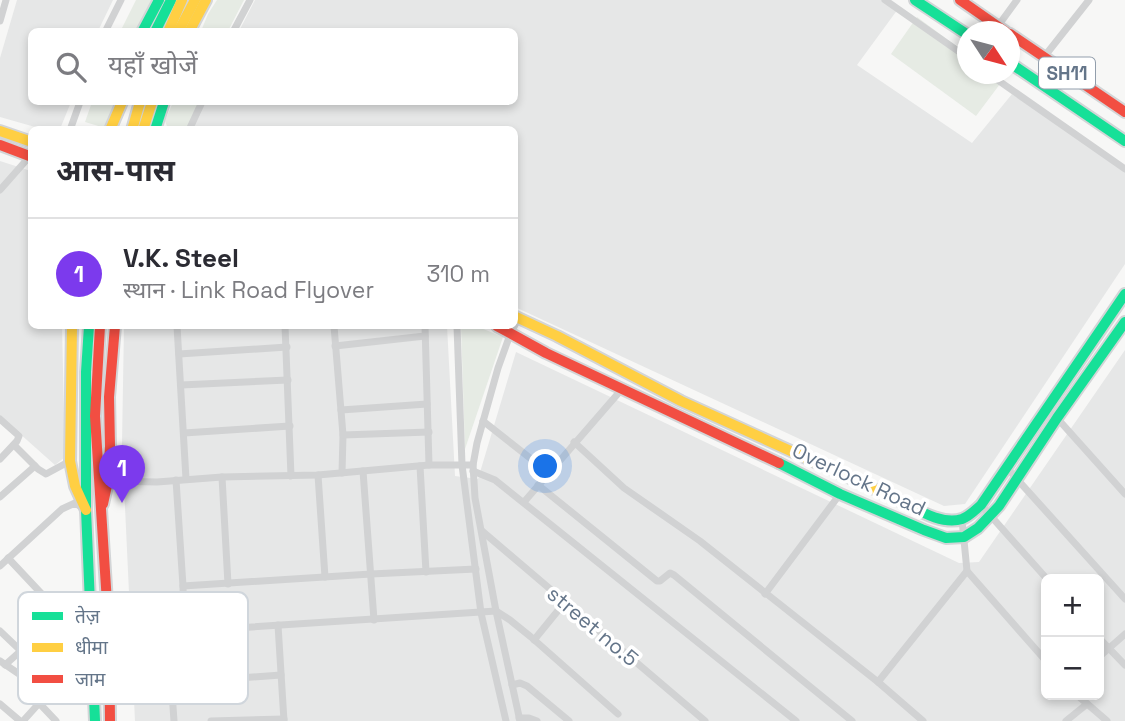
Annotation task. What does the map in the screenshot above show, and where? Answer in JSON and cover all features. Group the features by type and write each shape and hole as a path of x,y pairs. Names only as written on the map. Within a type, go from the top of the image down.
{"street":[{"path":"0,21 5,0"},
{"path":"107,28 121,0"},
{"path":"144,28 159,0"},
{"path":"161,28 171,0"},
{"path":"162,28 183,0"},
{"path":"180,28 195,0"},
{"path":"191,28 206,0"},
{"path":"197,28 213,0"},
{"path":"235,28 250,0"},
{"path":"885,0 957,50"},
{"path":"915,0 957,28"},
{"name":"SH11","path":"960,0 990,21"},
{"path":"1008,21 1017,0"},
{"path":"1044,57 1089,0"},
{"name":"SH11","path":"1020,41 1125,112"},
{"name":"SH11","path":"1020,70 1125,141"},
{"path":"1003,84 1125,169"},
{"path":"72,126 79,105"},
{"path":"112,126 121,105"},
{"path":"133,126 139,105"},
{"path":"144,126 151,105"},
{"path":"156,126 163,105"},
{"path":"191,126 200,105"},
{"path":"0,131 28,141"},
{"path":"0,145 28,156"},
{"path":"0,190 28,160"},
{"path":"1041,656 967,571 962,520 981,505 1125,294"},
{"name":"Overlock Road","path":"518,317 752,435 937,518 962,520"},
{"path":"964,537 990,516 1017,480 1125,322"},
{"path":"1102,327 1115,336"},
{"path":"72,329 70,461 75,486 86,510"},
{"path":"89,329 85,409 89,592"},
{"path":"100,329 95,416 106,592"},
{"path":"102,510 108,481 109,397 115,329"},
{"path":"177,329 186,479"},
{"path":"285,329 291,476"},
{"path":"334,329 343,435 342,473"},
{"path":"425,329 429,465"},
{"path":"457,329 462,465 481,613 506,721"},
{"name":"Overlock Road","path":"505,329 546,353 840,494 946,538 964,537"},
{"path":"513,329 498,368 473,468 475,498 519,719 537,721"},
{"path":"335,346 425,336"},
{"path":"179,354 287,347"},
{"path":"181,385 288,380"},
{"path":"524,502 622,389"},
{"path":"341,410 428,404"},
{"path":"1046,410 1058,418 1125,494"},
{"path":"0,459 19,436 3,421"},
{"path":"483,421 530,458"},
{"path":"184,433 290,426"},
{"path":"343,435 429,432"},
{"path":"575,442 625,488 700,541 923,721"},
{"path":"14,445 43,472 49,473 70,461"},
{"path":"108,481 156,482 222,477 318,475 429,465 462,465 473,468 495,480 524,502 796,721"},
{"path":"0,497 35,466"},
{"path":"420,466 426,572"},
{"path":"1007,468 1125,599"},
{"path":"363,471 374,620"},
{"path":"318,475 325,577"},
{"path":"222,477 228,584"},
{"path":"176,480 183,592"},
{"path":"538,485 657,581 670,573 674,576 852,721"},
{"path":"765,594 840,494"},
{"path":"0,566 62,509 75,503 86,510"},
{"path":"981,505 1042,574"},
{"name":"street no.5","path":"481,530 705,721"},
{"path":"8,558 40,592"},
{"path":"183,586 476,569"},
{"path":"878,682 967,571"},
{"path":"534,640 565,602"},
{"path":"248,628 496,611 534,640 618,714"},
{"path":"211,721 284,720 278,625"},
{"path":"0,631 18,648"},
{"path":"1104,652 1125,634"},
{"path":"1104,644 1125,665"},
{"path":"18,653 3,663 18,674"},
{"path":"248,677 281,675"},
{"path":"512,685 520,683 527,686 569,721"},
{"path":"1083,700 1107,721"},
{"path":"0,704 22,721 38,704"},
{"path":"40,704 57,721"},
{"path":"1066,721 1087,704"}],"shaded area":[{"path":"17,0 113,0 99,28 28,28 28,105 70,105 61,126 32,126 0,117 0,58"},
{"path":"136,0 164,0 150,28 122,28"},
{"path":"217,0 244,0 230,28 202,28"},
{"path":"255,0 884,0 898,9 857,65 972,143 1012,94 1125,169 1125,264 965,504 944,506 518,308 518,126 193,126 204,105 518,105 518,28 241,28"},
{"path":"917,17 957,47 957,84 1000,84 976,116 891,54"},
{"path":"91,105 116,105 106,126 85,122"},
{"path":"172,105 198,105 189,126 167,126 165,121"},
{"path":"0,161 28,170 28,329 62,329 65,457 55,465 0,416"},
{"path":"124,329 447,329 455,476 478,479 516,352 959,563 979,562 1125,350 1125,721 135,721 134,704 248,704 248,592 129,592 122,443"},
{"path":"461,329 483,329 503,337 465,449"}],"traffic: fast":[{"path":"144,28 159,0"},
{"path":"157,28 171,0"},
{"path":"915,0 957,28"},
{"path":"1020,70 1125,141"},
{"path":"156,126 163,105"},
{"path":"896,499 928,515 945,520 954,521 970,515 981,505 1125,294"},
{"path":"779,463 840,494 924,530 946,538 964,537 978,528 999,506 1125,322"},
{"path":"89,329 86,372 86,510 89,592"},
{"path":"94,704 95,721"}],"traffic: slow":[{"path":"170,28 182,0"},
{"path":"180,28 195,0"},
{"path":"191,28 206,0"},
{"path":"112,126 121,105"},
{"path":"133,126 139,105"},
{"path":"144,126 151,105"},
{"path":"0,131 28,141"},
{"path":"518,318 681,401 896,499"},
{"path":"72,329 70,461 75,486 86,510"}],"traffic: jam":[{"path":"960,0 990,21"},
{"path":"1020,41 1125,112"},
{"path":"0,145 28,156"},
{"path":"100,329 95,416 106,592"},
{"path":"103,504 108,481 109,397 115,329"},
{"path":"502,329 546,353 779,463"},
{"path":"110,704 110,721"}],"place":[{"name":"V.K. Steel","path":"122,503"}]}
